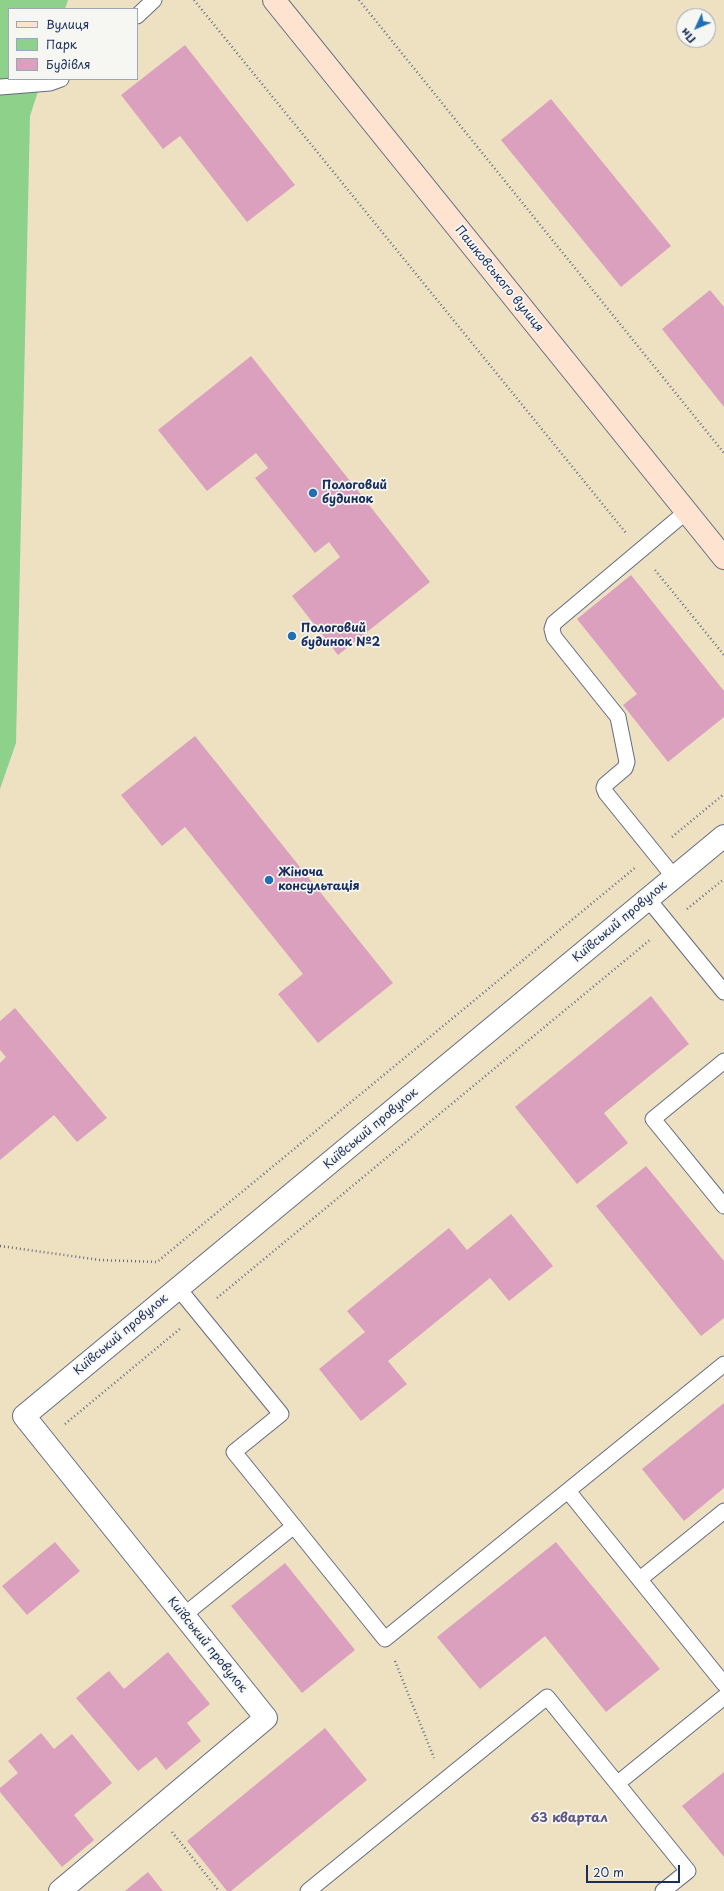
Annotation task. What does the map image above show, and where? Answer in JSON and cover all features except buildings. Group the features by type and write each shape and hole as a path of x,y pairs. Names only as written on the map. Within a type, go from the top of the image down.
{"street":[{"name":"Пашковського вулиця","path":"274,0 724,558"},
{"name":"Київський провулок","path":"60,1891 266,1718 24,1416 724,836"}],"lane":[{"path":"138,15 154,0"},
{"path":"0,87 50,83 58,80"},
{"path":"674,877 606,793 604,788 605,785 625,768 627,762 618,717 554,637 552,629 554,623 686,512"},
{"path":"648,899 724,992"},
{"path":"724,1061 653,1119 724,1206"},
{"path":"178,1288 280,1414 234,1452 385,1639 724,1364"},
{"path":"568,1491 724,1684"},
{"path":"640,1579 724,1511"},
{"path":"184,1615 294,1526"},
{"path":"308,1891 548,1697 688,1871 663,1891"},
{"path":"618,1783 724,1697"}],"path":[{"path":"194,0 724,655"},
{"path":"358,0 724,453"},
{"path":"0,1246 100,1260 157,1262 724,794"},
{"path":"44,1441 724,879"},
{"path":"385,1639 444,1781"},
{"path":"154,1812 219,1891"}],"green space":[{"path":"0,0 68,0 65,8 8,8 8,80 42,80 30,116 16,743 0,789"}],"place":[{"name":"Пологовий будинок","path":"313,493"},
{"name":"Пологовий будинок №2","path":"292,636"},
{"name":"Жіноча консультація","path":"269,880"}],"district":[{"name":"63 квартал","path":"569,1818"}]}
